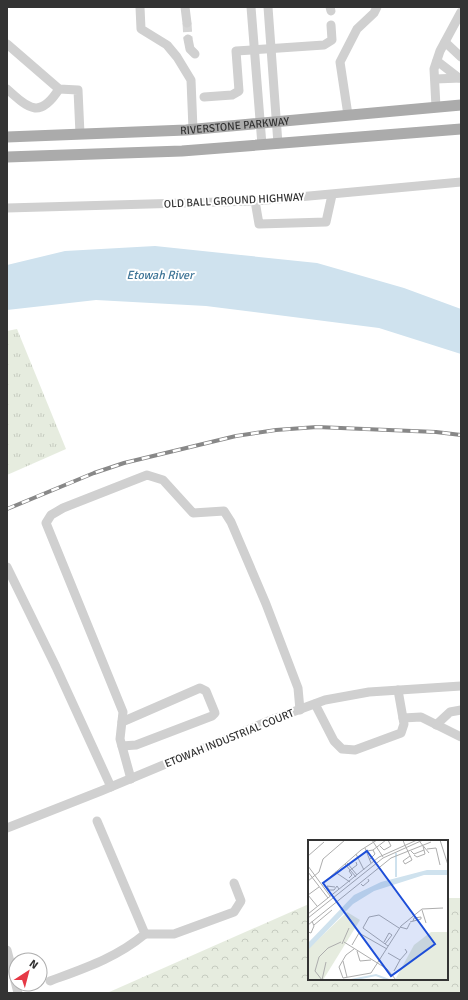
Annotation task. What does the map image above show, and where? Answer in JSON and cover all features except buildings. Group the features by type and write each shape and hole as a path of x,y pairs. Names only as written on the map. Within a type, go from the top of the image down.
{"main road":[{"name":"RIVERSTONE PARKWAY","path":"7,137 193,129 461,106"},
{"path":"7,129 24,136"},
{"name":"RIVERSTONE PARKWAY","path":"7,157 136,153 278,144 461,129"}],"street":[{"path":"140,7 141,29 167,45 177,57 191,80 193,129"},
{"path":"185,7 187,23"},
{"path":"251,7 262,145"},
{"path":"268,7 278,144"},
{"path":"348,115 340,62 356,29 374,13 377,7"},
{"path":"436,107 434,69 445,42 461,12"},
{"path":"204,97 232,96 239,91 236,51 324,45 332,40 331,25"},
{"path":"188,39 190,49 195,54"},
{"path":"445,42 461,57"},
{"path":"7,44 59,90 78,90 80,134"},
{"path":"437,61 460,78"},
{"path":"435,79 460,78"},
{"path":"7,89 24,104 38,108 51,102 59,90"},
{"name":"OLD BALL GROUND HIGHWAY","path":"7,208 254,201 461,182"},
{"path":"254,201 259,224 326,222 332,195"},
{"path":"131,779 120,739 123,712 46,523 51,515 63,508 148,475 162,480 193,513 224,512 231,522 266,604 298,688 300,710"},
{"path":"7,567 56,667 111,787"},
{"name":"ETOWAH INDUSTRIAL COURT","path":"7,828 316,704 369,692 461,686"},
{"path":"122,722 200,688 206,691 215,713 212,716 136,745 122,746"},
{"path":"316,704 334,741 342,749 355,750 398,736 404,728 398,690"},
{"path":"436,725 450,712 461,710"},
{"path":"403,718 421,717 461,737"},
{"path":"97,821 145,934"},
{"path":"50,981 96,964 128,948 145,934 174,934 234,912 241,901 234,883"},
{"path":"7,950 18,993"}],"green space":[{"path":"17,329 66,449 7,475 7,331"},
{"path":"448,898 461,898 461,993 107,993 308,904 308,980 448,980"}],"water":[{"name":"Etowah River","path":"155,246 317,263 404,288 461,309 461,354 379,328 206,306 96,300 7,310 7,265 65,251"}],"tunnel":[{"path":"187,23 188,39"}],"railway":[{"path":"7,509 94,473 124,463 236,436 276,430 317,427 436,432 461,435"}]}
